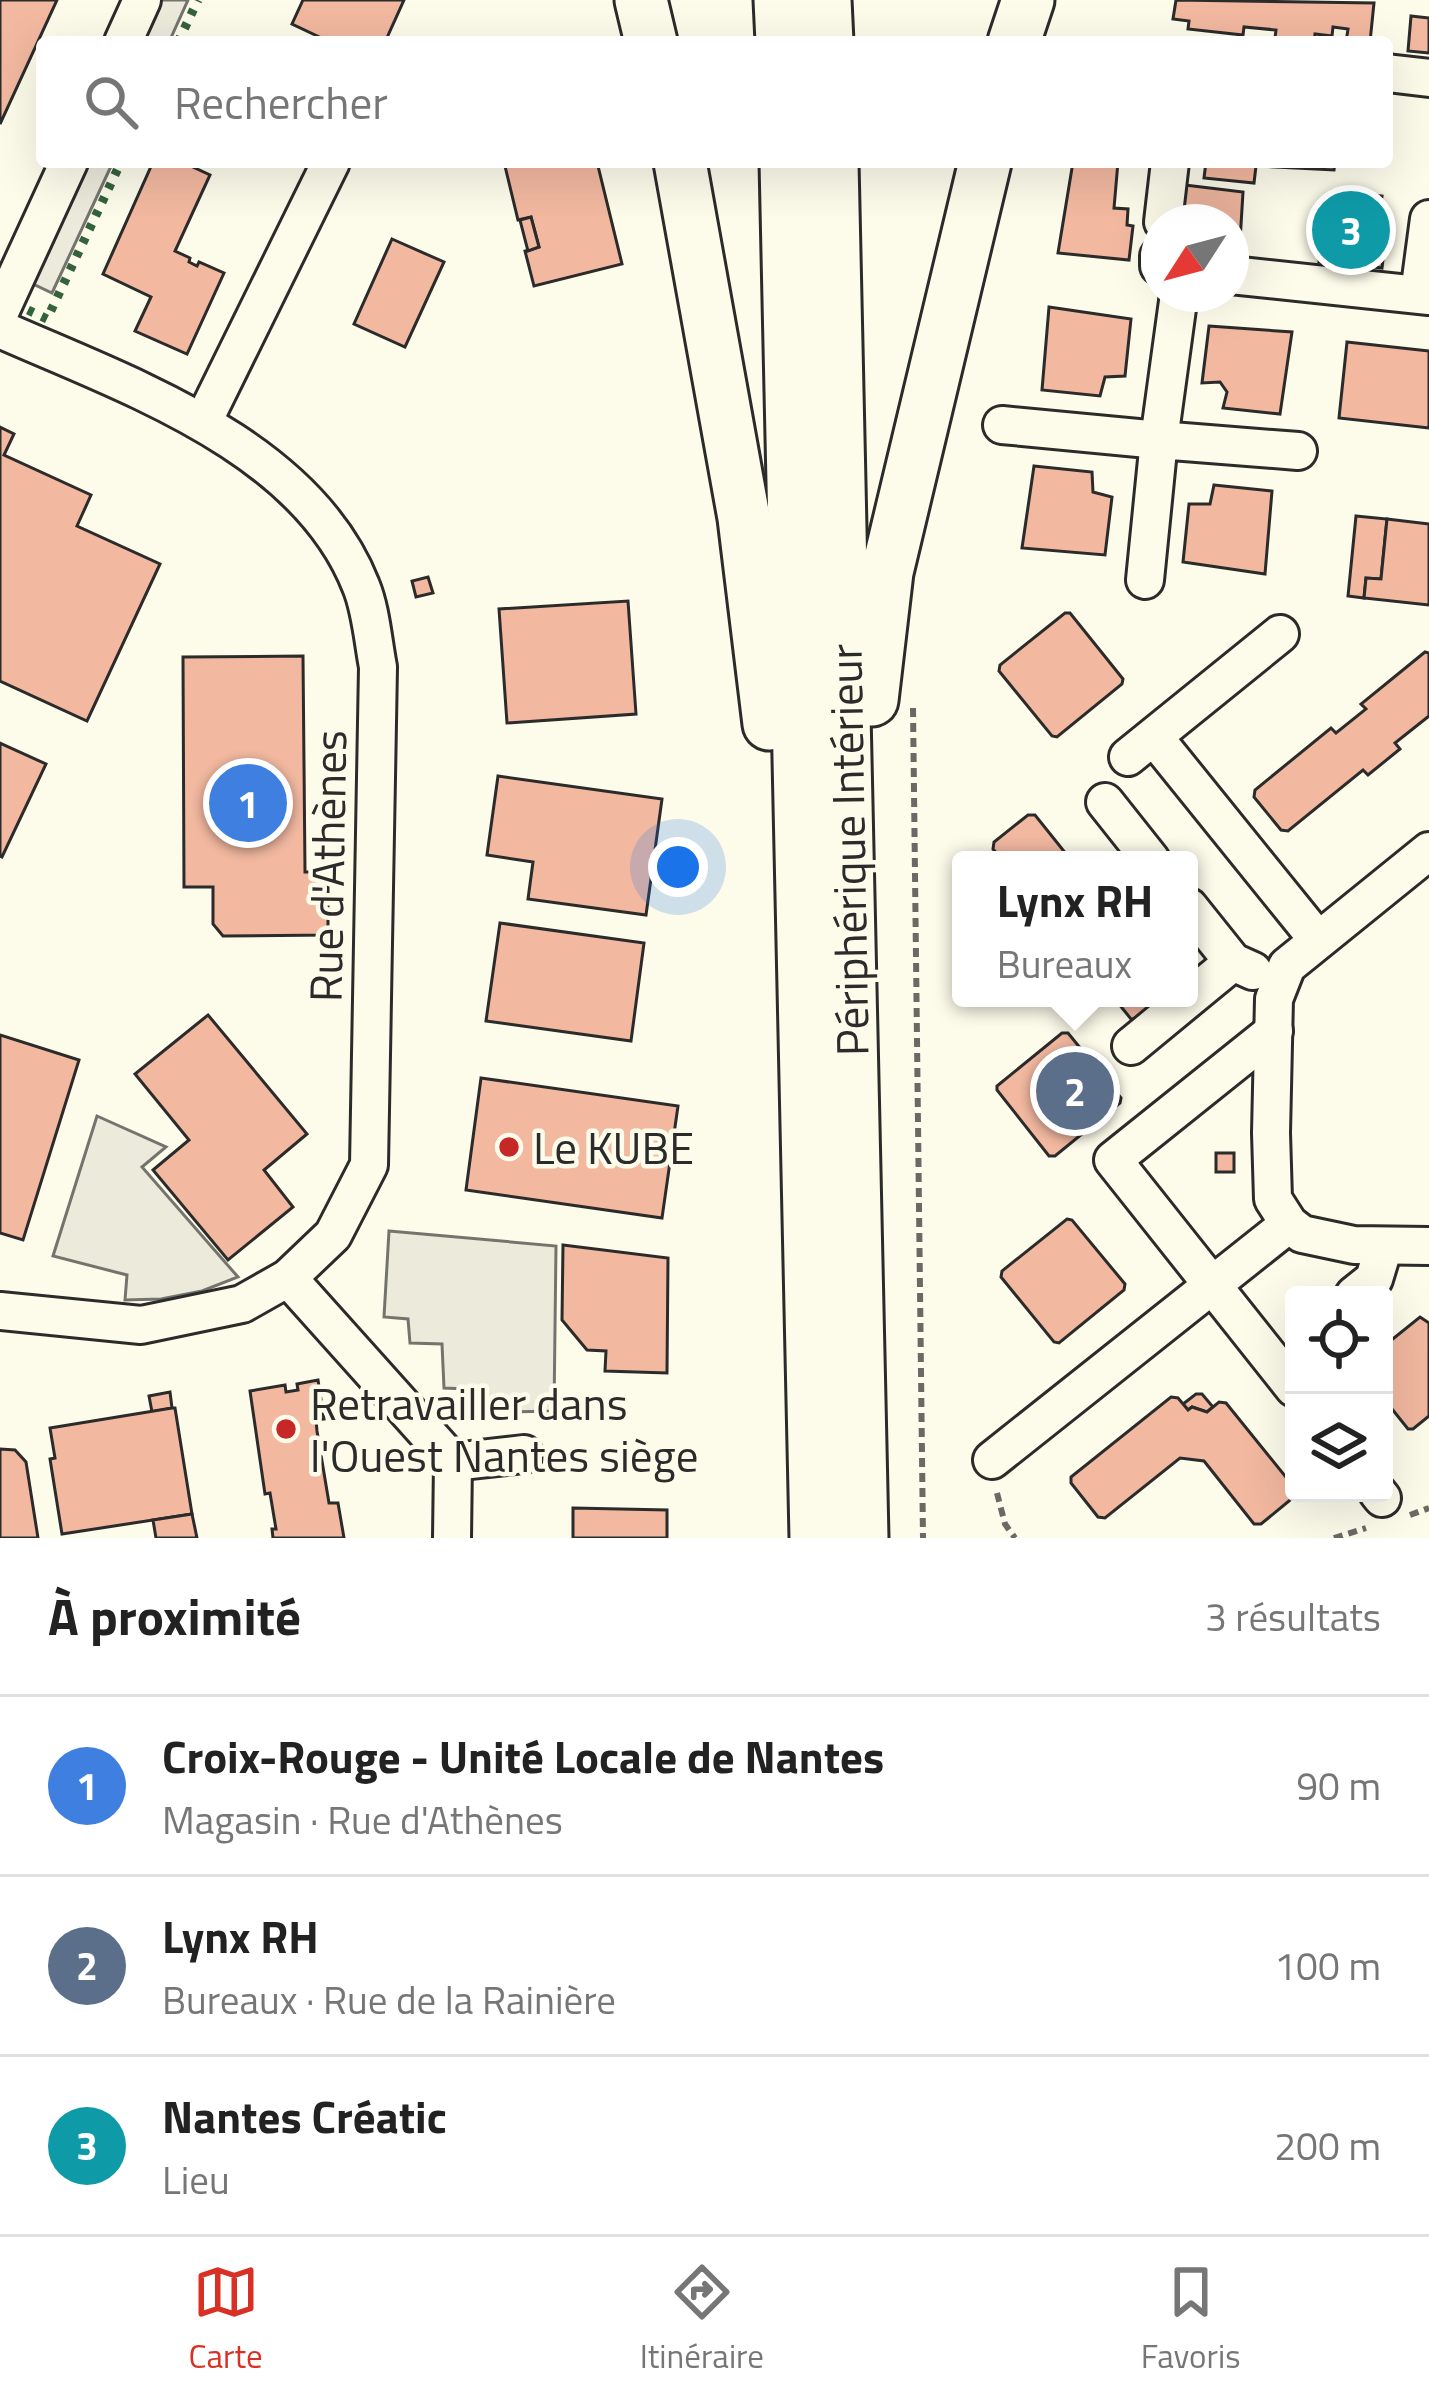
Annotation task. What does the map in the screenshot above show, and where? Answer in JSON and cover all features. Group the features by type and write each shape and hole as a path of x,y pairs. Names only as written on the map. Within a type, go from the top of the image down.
{"highway":[{"path":"641,0 650,36"},
{"path":"780,0 782,36"},
{"path":"825,0 827,36"},
{"path":"1016,36 1028,0"},
{"path":"681,168 744,518 769,719 778,851 803,904"},
{"path":"786,168 816,1538"},
{"name":"Périphérique Intérieur","path":"832,168 862,1538"},
{"path":"848,798 871,746 873,677 887,572 984,168"}],"street":[{"path":"126,36 142,0"},
{"path":"1393,75 1429,78"},
{"path":"0,312 66,168"},
{"path":"203,422 328,168"},
{"path":"1165,204 1169,168"},
{"path":"1249,277 1424,295 1429,219"},
{"path":"1144,580 1177,312"},
{"name":"Rue d'Athènes","path":"0,329 203,422 300,494 340,547 362,587 378,667 369,1166 333,1235 288,1279 242,1304 141,1325 0,1311"},
{"path":"1002,425 1298,452"},
{"path":"1280,634 1141,747 1318,940"},
{"path":"1105,802 1144,851"},
{"path":"1429,851 1287,966 1278,982 1270,1133 1273,1199 1289,1224 1320,1240 1429,1246"},
{"path":"1198,918 1234,962 1278,982"},
{"path":"1198,991 1234,962"},
{"path":"1131,1046 1179,1007"},
{"path":"1274,1031 1113,1160 1285,1377"},
{"path":"992,1460 1289,1224"},
{"path":"1365,1286 1374,1279 1384,1246"},
{"path":"288,1279 453,1462 452,1538"},
{"path":"453,1462 524,1454"}],"path":[{"path":"913,697 923,1538"},
{"path":"992,1460 1005,1524 1016,1538"}],"shaded area":[{"path":"161,0 188,0 172,36 144,36"},
{"path":"82,168 110,168 52,293 29,282"},
{"path":"97,1116 166,1147 142,1167 238,1277 202,1291 125,1300 127,1275 53,1256"},
{"path":"389,1231 556,1246 554,1411 468,1413 466,1389 444,1388 442,1344 410,1343 408,1319 384,1317"}],"building":[{"path":"0,0 57,0 40,36 36,36 36,46 0,124"},
{"path":"303,0 404,0 388,36 317,36 292,24"},
{"path":"1176,0 1374,3 1371,36 1347,36 1348,29 1333,27 1332,36 1275,36 1276,30 1244,27 1243,35 1188,29 1189,21 1173,19"},
{"path":"1411,16 1429,18 1429,53 1408,51"},
{"path":"150,168 195,168 210,175 175,251 197,266 199,262 224,273 187,354 135,331 151,297 103,274"},
{"path":"505,168 598,168 622,264 534,286 525,251 539,247 531,217 518,220"},
{"path":"1072,168 1117,168 1114,208 1128,209 1127,225 1133,226 1129,260 1058,253"},
{"path":"1205,168 1256,168 1254,183 1204,178"},
{"path":"1185,185 1243,192 1242,204 1183,204"},
{"path":"1333,191 1382,196 1378,231 1372,236 1379,238 1379,247 1371,250 1384,251 1382,268 1358,265 1357,270 1319,262 1323,228 1330,228"},
{"path":"531,217 539,247 528,251 520,220"},
{"path":"392,239 444,262 405,347 354,324"},
{"path":"1049,307 1131,319 1125,376 1105,377 1100,396 1042,390"},
{"path":"1209,326 1292,332 1280,414 1223,408 1227,392 1220,382 1202,383"},
{"path":"1347,342 1429,351 1429,428 1339,418"},
{"path":"0,427 14,434 4,455 91,495 77,526 160,564 87,721 0,681"},
{"path":"1034,466 1092,472 1093,492 1112,497 1105,555 1022,548"},
{"path":"1214,485 1272,491 1265,574 1183,562 1189,504 1210,504"},
{"path":"1356,516 1387,519 1381,579 1366,578 1364,598 1348,596"},
{"path":"1387,519 1429,524 1429,605 1364,598 1366,578 1381,579"},
{"path":"428,577 433,593 416,597 412,581"},
{"path":"628,601 636,714 507,723 499,609"},
{"path":"1070,613 1123,679 1057,737 999,671 1000,665"},
{"path":"1429,653 1429,716 1395,743 1400,749 1368,775 1363,770 1288,831 1281,830 1254,797 1255,790 1331,728 1336,733 1366,709 1361,704"},
{"path":"303,656 305,872 328,872 328,935 223,936 213,924 213,887 184,887 183,657"},
{"path":"0,743 46,764 2,857 0,856"},
{"path":"498,776 662,799 646,915 528,899 533,862 487,855"},
{"path":"1028,815 1035,815 1064,851 995,851 994,842"},
{"path":"500,923 644,943 631,1041 486,1021"},
{"path":"1121,1007 1153,1007 1138,1019 1131,1019"},
{"path":"208,1015 307,1134 264,1170 293,1207 228,1260 153,1170 189,1140 135,1074"},
{"path":"1068,1033 1121,1098 1055,1156 1049,1156 997,1086"},
{"path":"0,1035 79,1060 23,1240 0,1233"},
{"path":"481,1078 678,1106 662,1218 466,1190"},
{"path":"1216,1153 1234,1153 1234,1172 1216,1172"},
{"path":"1067,1219 1125,1284 1124,1290 1059,1343 1001,1277 1002,1271"},
{"path":"563,1245 668,1258 667,1373 605,1371 606,1351 587,1350 562,1320"},
{"path":"1420,1317 1429,1323 1429,1416 1413,1429 1393,1410 1393,1339"},
{"path":"318,1380 324,1419 316,1420 317,1431 329,1503 338,1503 344,1538 273,1538 272,1529 276,1529 270,1493 265,1494 250,1391 285,1385 286,1392 298,1390 297,1384"},
{"path":"170,1392 172,1408 152,1412 149,1396"},
{"path":"1202,1394 1213,1407 1207,1412 1188,1410 1183,1404"},
{"path":"1171,1397 1188,1410 1207,1412 1219,1402 1226,1403 1285,1476 1288,1502 1261,1524 1254,1524 1204,1461 1180,1458 1105,1518 1098,1517 1071,1477"},
{"path":"175,1408 192,1514 62,1534 50,1428"},
{"path":"0,1449 15,1450 26,1462 38,1538 0,1538"},
{"path":"573,1508 667,1510 667,1538 573,1538"},
{"path":"192,1514 197,1538 156,1538 153,1520"}],"hedge":[{"path":"181,36 198,0"},
{"path":"28,310 47,319 118,168"}],"place":[{"name":"Nantes Créatic","path":"1351,230"},
{"name":"Croix-Rouge - Unité Locale de Nantes","path":"248,803"},
{"name":"Lynx RH","path":"1075,1091"},
{"name":"Le KUBE","path":"509,1147"},
{"name":"Retravailler dans l'Ouest Nantes siège","path":"286,1429"}]}
